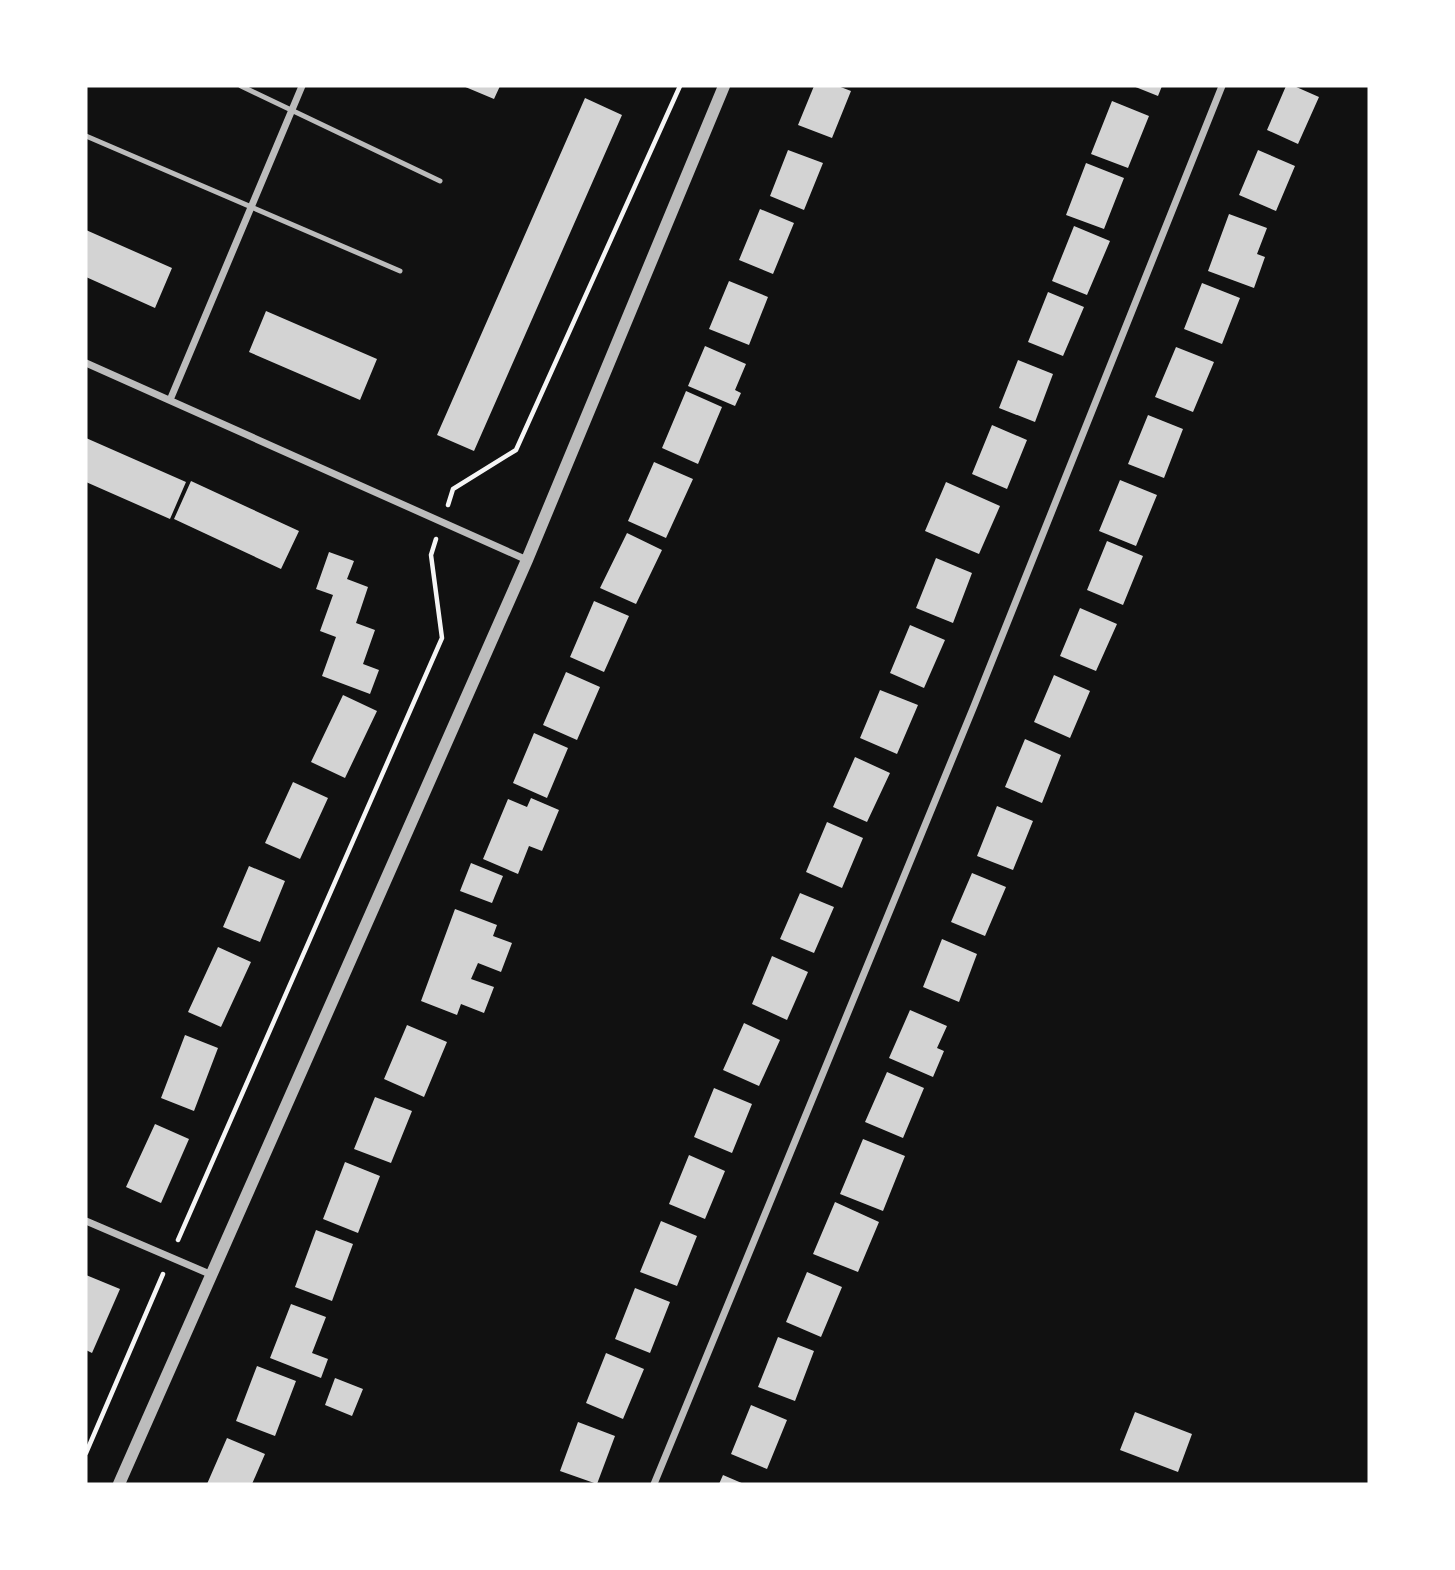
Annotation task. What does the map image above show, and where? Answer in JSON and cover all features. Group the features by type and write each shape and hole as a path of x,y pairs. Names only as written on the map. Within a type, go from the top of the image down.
{"street":[{"path":"170,400 302,86"},
{"path":"119,1484 527,560 724,86"},
{"path":"654,1484 974,706 1222,86"},
{"path":"86,363 527,560"},
{"path":"86,1221 212,1275"}],"lane":[{"path":"241,86 440,181"},
{"path":"86,136 400,271"}],"path":[{"path":"86,1453 442,638 431,555 453,489 516,450 680,86"}],"building":[{"path":"463,86 500,86 494,99"},
{"path":"814,86 838,86 851,91 832,138 798,125"},
{"path":"1133,86 1162,86 1158,96"},
{"path":"1286,86 1294,86 1319,97 1298,144 1267,130"},
{"path":"585,98 622,115 474,451 437,435"},
{"path":"1112,101 1149,116 1128,168 1091,154"},
{"path":"788,150 823,163 804,210 770,196"},
{"path":"1258,150 1295,166 1276,211 1239,195"},
{"path":"1086,163 1124,178 1104,229 1066,215"},
{"path":"760,209 794,223 773,274 739,260"},
{"path":"1229,214 1267,228 1257,254 1265,257 1254,288 1208,271"},
{"path":"1074,226 1110,241 1087,295 1052,281"},
{"path":"86,230 172,268 155,308 86,277"},
{"path":"729,281 768,297 749,345 709,329"},
{"path":"1202,283 1240,298 1222,344 1184,329"},
{"path":"1048,292 1084,307 1063,356 1028,342"},
{"path":"266,311 377,359 360,400 249,352"},
{"path":"705,346 746,364 735,390 741,393 735,406 688,386"},
{"path":"1176,347 1214,362 1193,412 1155,397"},
{"path":"1018,360 1053,374 1035,422 999,408"},
{"path":"686,391 722,407 698,464 662,448"},
{"path":"1148,415 1183,429 1164,478 1128,464"},
{"path":"992,425 1027,440 1007,489 972,474"},
{"path":"86,438 186,482 170,519 86,482"},
{"path":"654,462 693,479 666,538 628,521"},
{"path":"1120,480 1157,495 1136,546 1099,531"},
{"path":"191,481 299,531 281,569 174,519"},
{"path":"946,482 1000,506 979,554 925,531"},
{"path":"627,533 662,550 636,604 600,588"},
{"path":"1107,541 1143,556 1123,605 1087,590"},
{"path":"329,552 354,561 347,579 368,587 356,623 375,630 363,664 379,670 370,694 322,676 336,637 320,631 333,595 316,589"},
{"path":"936,558 972,573 953,623 916,608"},
{"path":"594,601 629,616 604,672 570,657"},
{"path":"1080,608 1117,624 1096,671 1060,656"},
{"path":"910,625 945,640 924,688 890,673"},
{"path":"566,672 600,687 577,740 543,725"},
{"path":"1054,675 1090,691 1070,738 1034,722"},
{"path":"880,690 918,705 897,754 860,738"},
{"path":"343,695 377,711 345,778 311,762"},
{"path":"534,733 568,748 547,798 513,783"},
{"path":"1025,739 1061,755 1042,803 1005,787"},
{"path":"855,757 890,773 867,822 833,807"},
{"path":"293,782 328,798 300,859 265,843"},
{"path":"531,798 559,810 542,851 529,846 518,874 483,859 508,799 527,807"},
{"path":"997,806 1033,821 1013,870 977,856"},
{"path":"827,822 863,838 842,888 806,872"},
{"path":"471,863 503,876 492,903 460,891"},
{"path":"249,866 285,881 260,942 223,927"},
{"path":"972,873 1006,887 985,936 951,922"},
{"path":"800,893 834,907 814,953 780,939"},
{"path":"455,909 497,925 493,936 512,943 501,972 478,963 471,979 494,987 484,1013 461,1004 457,1015 421,1001"},
{"path":"942,939 977,954 959,1002 923,987"},
{"path":"218,947 251,962 221,1027 188,1012"},
{"path":"772,956 808,972 787,1020 752,1004"},
{"path":"910,1010 947,1026 937,1048 944,1051 933,1077 889,1058"},
{"path":"744,1023 780,1040 759,1086 723,1070"},
{"path":"407,1025 447,1042 424,1097 384,1079"},
{"path":"185,1035 218,1048 194,1111 161,1098"},
{"path":"887,1072 924,1088 903,1138 865,1122"},
{"path":"714,1088 752,1104 732,1153 694,1137"},
{"path":"375,1097 412,1111 391,1163 354,1149"},
{"path":"155,1124 189,1139 161,1203 126,1187"},
{"path":"863,1139 905,1156 883,1211 840,1194"},
{"path":"689,1155 725,1171 705,1219 669,1204"},
{"path":"345,1162 380,1176 358,1233 323,1219"},
{"path":"835,1202 879,1222 858,1272 813,1254"},
{"path":"661,1221 697,1236 677,1286 640,1272"},
{"path":"316,1230 353,1244 332,1301 295,1287"},
{"path":"807,1272 842,1287 821,1337 786,1322"},
{"path":"86,1275 120,1289 92,1353 86,1350"},
{"path":"635,1288 670,1302 650,1353 615,1339"},
{"path":"291,1304 326,1317 312,1353 328,1359 321,1378 270,1358"},
{"path":"778,1337 814,1351 795,1401 758,1387"},
{"path":"606,1353 644,1369 623,1419 586,1403"},
{"path":"257,1366 296,1381 275,1436 236,1421"},
{"path":"335,1378 363,1389 352,1416 325,1405"},
{"path":"751,1405 787,1420 767,1469 731,1454"},
{"path":"1135,1412 1192,1434 1178,1472 1120,1450"},
{"path":"578,1422 615,1436 597,1484 560,1471"},
{"path":"227,1438 265,1454 252,1484 207,1484"},
{"path":"723,1475 744,1484 719,1484"}]}
